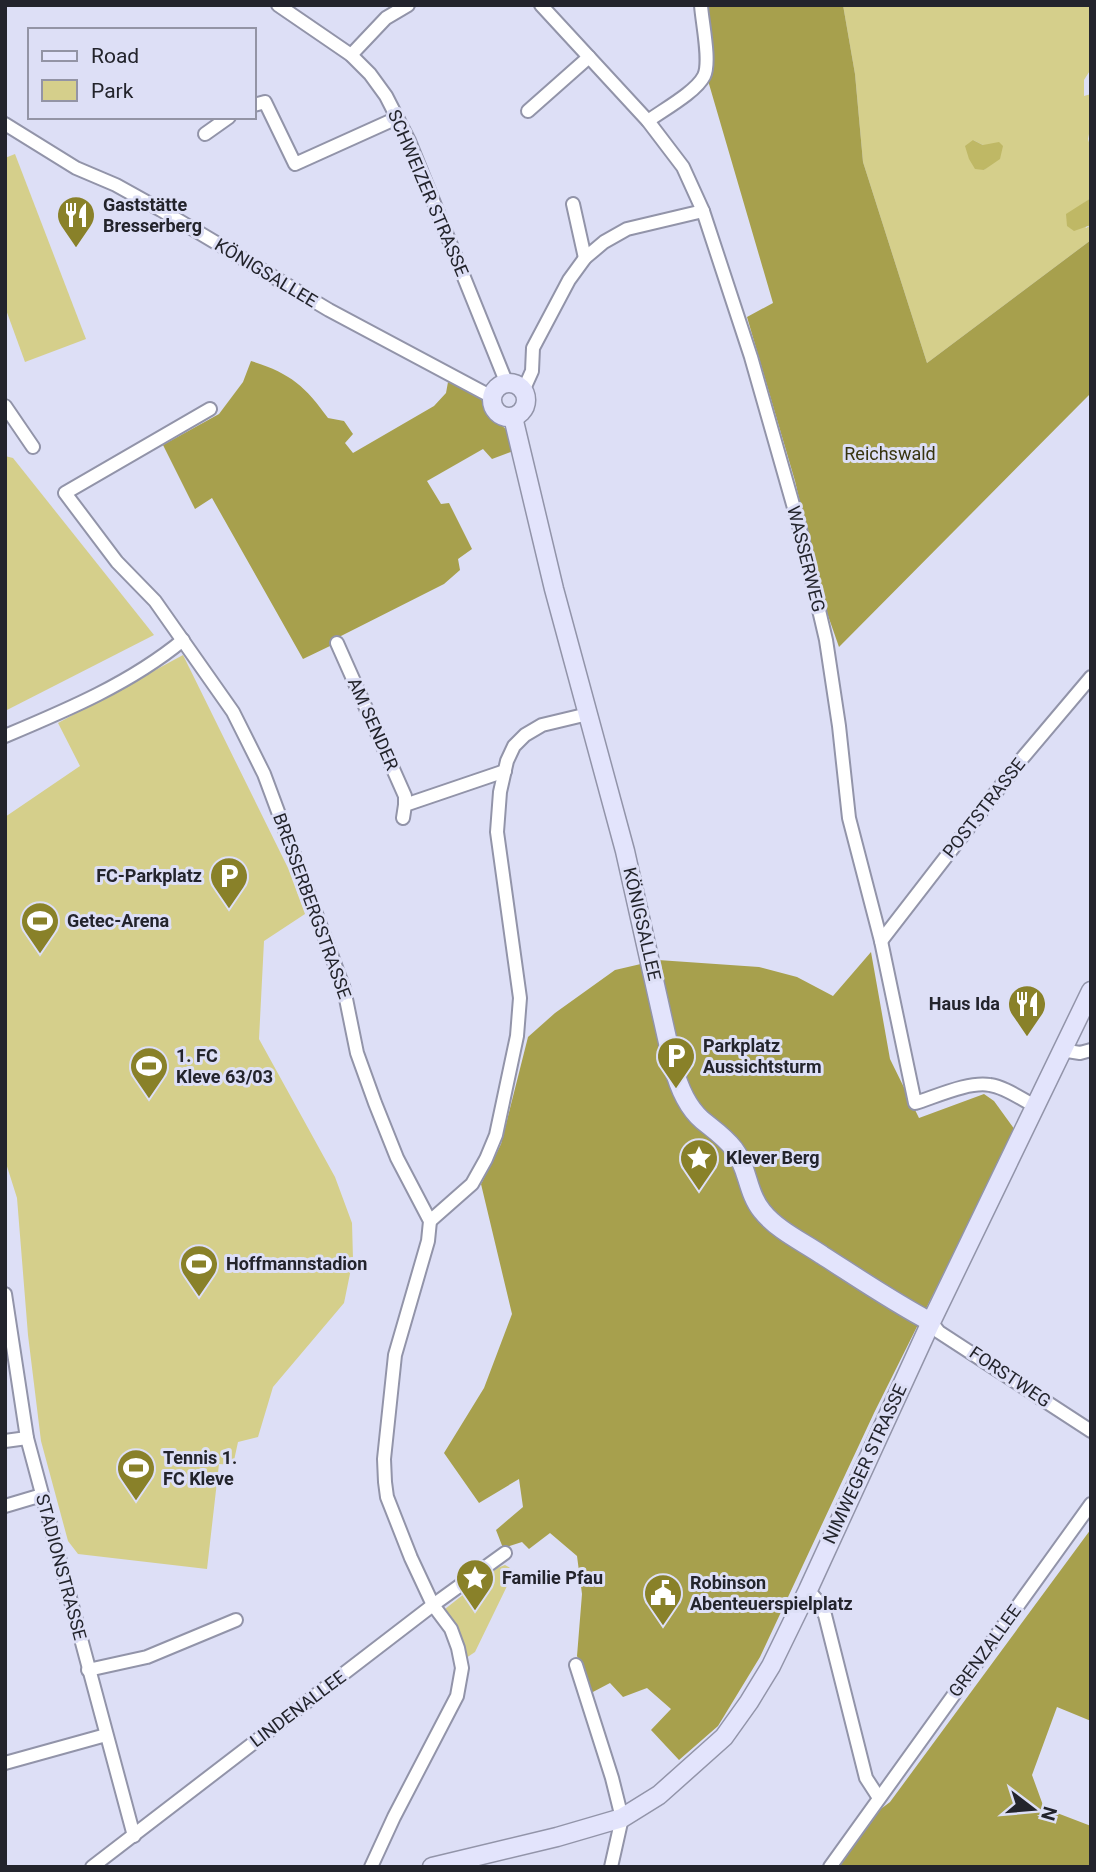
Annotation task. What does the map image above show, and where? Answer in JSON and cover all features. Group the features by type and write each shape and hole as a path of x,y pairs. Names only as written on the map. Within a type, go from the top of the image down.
{"main road":[{"path":"492,397 496,390 515,387 526,404 523,411 513,417"},
{"name":"KÖNIGSALLEE","path":"492,397 495,411 513,417 554,589 628,864 676,1076 688,1104 738,1154 753,1196 764,1214 782,1229 931,1322"},
{"name":"NIMWEGER STRASSE","path":"432,1867 557,1837 622,1818 659,1796 724,1737 771,1666 931,1322 1091,991"}],"street":[{"name":"SCHWEIZER STRASSE","path":"278,5 351,55 370,74 386,96 409,141 515,387"},
{"path":"351,55 386,18 408,5"},
{"name":"WASSERWEG","path":"541,5 648,121 683,167 702,211 751,357 800,529 826,640 849,818 881,941 915,1103 983,1084 992,1085 1035,1106"},
{"path":"648,121 697,85 705,75 701,5"},
{"path":"528,111 589,57"},
{"path":"256,104 265,102 295,164 397,118"},
{"path":"205,134 226,119"},
{"name":"KÖNIGSALLEE","path":"5,124 76,168 116,185 161,210 329,310 492,397"},
{"path":"573,204 585,258"},
{"path":"515,387 532,371 533,348 569,279 585,258 626,229 702,211"},
{"path":"5,406 33,447"},
{"name":"BRESSERBERGSTRASSE","path":"209,409 65,493 117,562 155,601 233,712 264,774 344,989 357,1054 397,1158 430,1221"},
{"path":"5,736 105,691 167,653 183,640"},
{"name":"AM SENDER","path":"337,643 405,796 404,811 505,771"},
{"name":"POSTSTRASSE","path":"881,941 1023,757 1091,677"},
{"path":"370,1867 457,1696 462,1668 451,1629 433,1605 393,1514 387,1497 384,1459 395,1355 428,1241 430,1221 472,1184 486,1159 496,1135 517,1036 520,998 497,832 500,792 514,746 525,735 542,725 588,714"},
{"path":"1061,1050 1080,1053 1091,1050"},
{"name":"STADIONSTRASSE","path":"5,1294 27,1438 134,1836"},
{"name":"FORSTWEG","path":"931,1322 939,1332 1091,1431"},
{"path":"5,1441 27,1438"},
{"path":"5,1506 41,1495"},
{"name":"GRENZALLEE","path":"830,1867 1091,1504"},
{"name":"LINDENALLEE","path":"92,1867 433,1605 505,1553"},
{"path":"808,1590 817,1599 825,1615 866,1778 879,1798"},
{"path":"88,1670 147,1657 236,1620"},
{"path":"576,1665 612,1777 622,1818 611,1867"},
{"path":"5,1763 106,1735"}],"green space":[{"name":"Reichswald","path":"705,5 843,5 855,74 863,162 927,363 1091,240 1091,393 839,647 824,604 795,481 747,317 773,303 709,84"},
{"path":"843,5 1091,5 1091,69 1084,80 1084,96 1091,94 1088,139 1091,149 1091,198 1077,208 1086,228 1091,225 1091,240 927,363 863,162 855,74","holes":["973,140 983,145 992,163 984,170"]},
{"path":"15,154 86,339 25,362 5,307 5,158"},
{"path":"251,361 276,370 296,382 328,418 344,421 353,434 345,443 353,453 434,406 446,393 448,382 484,398 486,411 510,433 516,450 492,459 483,449 427,481 441,504 449,503 472,549 458,559 460,570 444,584 337,638 330,646 303,659 212,498 195,509 163,445 219,414 243,382"},
{"path":"5,456 13,458 154,635 5,711"},
{"name":"1. FC Kleve 63/03","path":"183,655 288,868 305,914 264,941 259,1039 335,1177 352,1223 353,1259 344,1303 273,1387 258,1437 238,1442 233,1465 219,1464 207,1569 78,1554 68,1541 41,1441 28,1335 17,1198 5,1160 5,817 80,766 58,723"},
{"path":"871,952 890,1059 919,1118 984,1094 994,1101 1015,1130 874,1413 760,1657 718,1726 679,1760 651,1730 671,1709 647,1688 623,1697 610,1683 591,1693 577,1656 582,1594 577,1556 550,1533 529,1549 522,1542 503,1548 496,1530 523,1507 519,1479 479,1503 444,1453 484,1388 512,1314 481,1184 501,1144 528,1037 555,1013 615,970 658,960 759,967 797,977 833,996"},
{"path":"1091,1529 1091,1721 1057,1707 1032,1775 1044,1808 1091,1826 1091,1867 831,1867 861,1824 890,1802"},
{"path":"505,1565 512,1569 508,1584 475,1652 466,1658 458,1629 445,1609 497,1568"}],"shaded area":[{"path":"973,140 983,145 999,142 1003,146 1000,159 984,170 975,169 965,146"},
{"path":"1091,198 1091,225 1074,231 1067,226 1066,214"}],"place":[{"name":"Gaststätte Bresserberg","path":"76,249"},
{"name":"FC-Parkplatz","path":"229,910"},
{"name":"Getec-Arena","path":"40,955"},
{"name":"Haus Ida","path":"1027,1038"},
{"name":"Parkplatz Aussichtsturm","path":"676,1090"},
{"name":"1. FC Kleve 63/03","path":"149,1100"},
{"name":"Klever Berg","path":"699,1192"},
{"name":"Hoffmannstadion","path":"199,1298"},
{"name":"Tennis 1. FC Kleve","path":"136,1502"},
{"name":"Familie Pfau","path":"475,1612"},
{"name":"Robinson Abenteuerspielplatz","path":"663,1627"}]}
